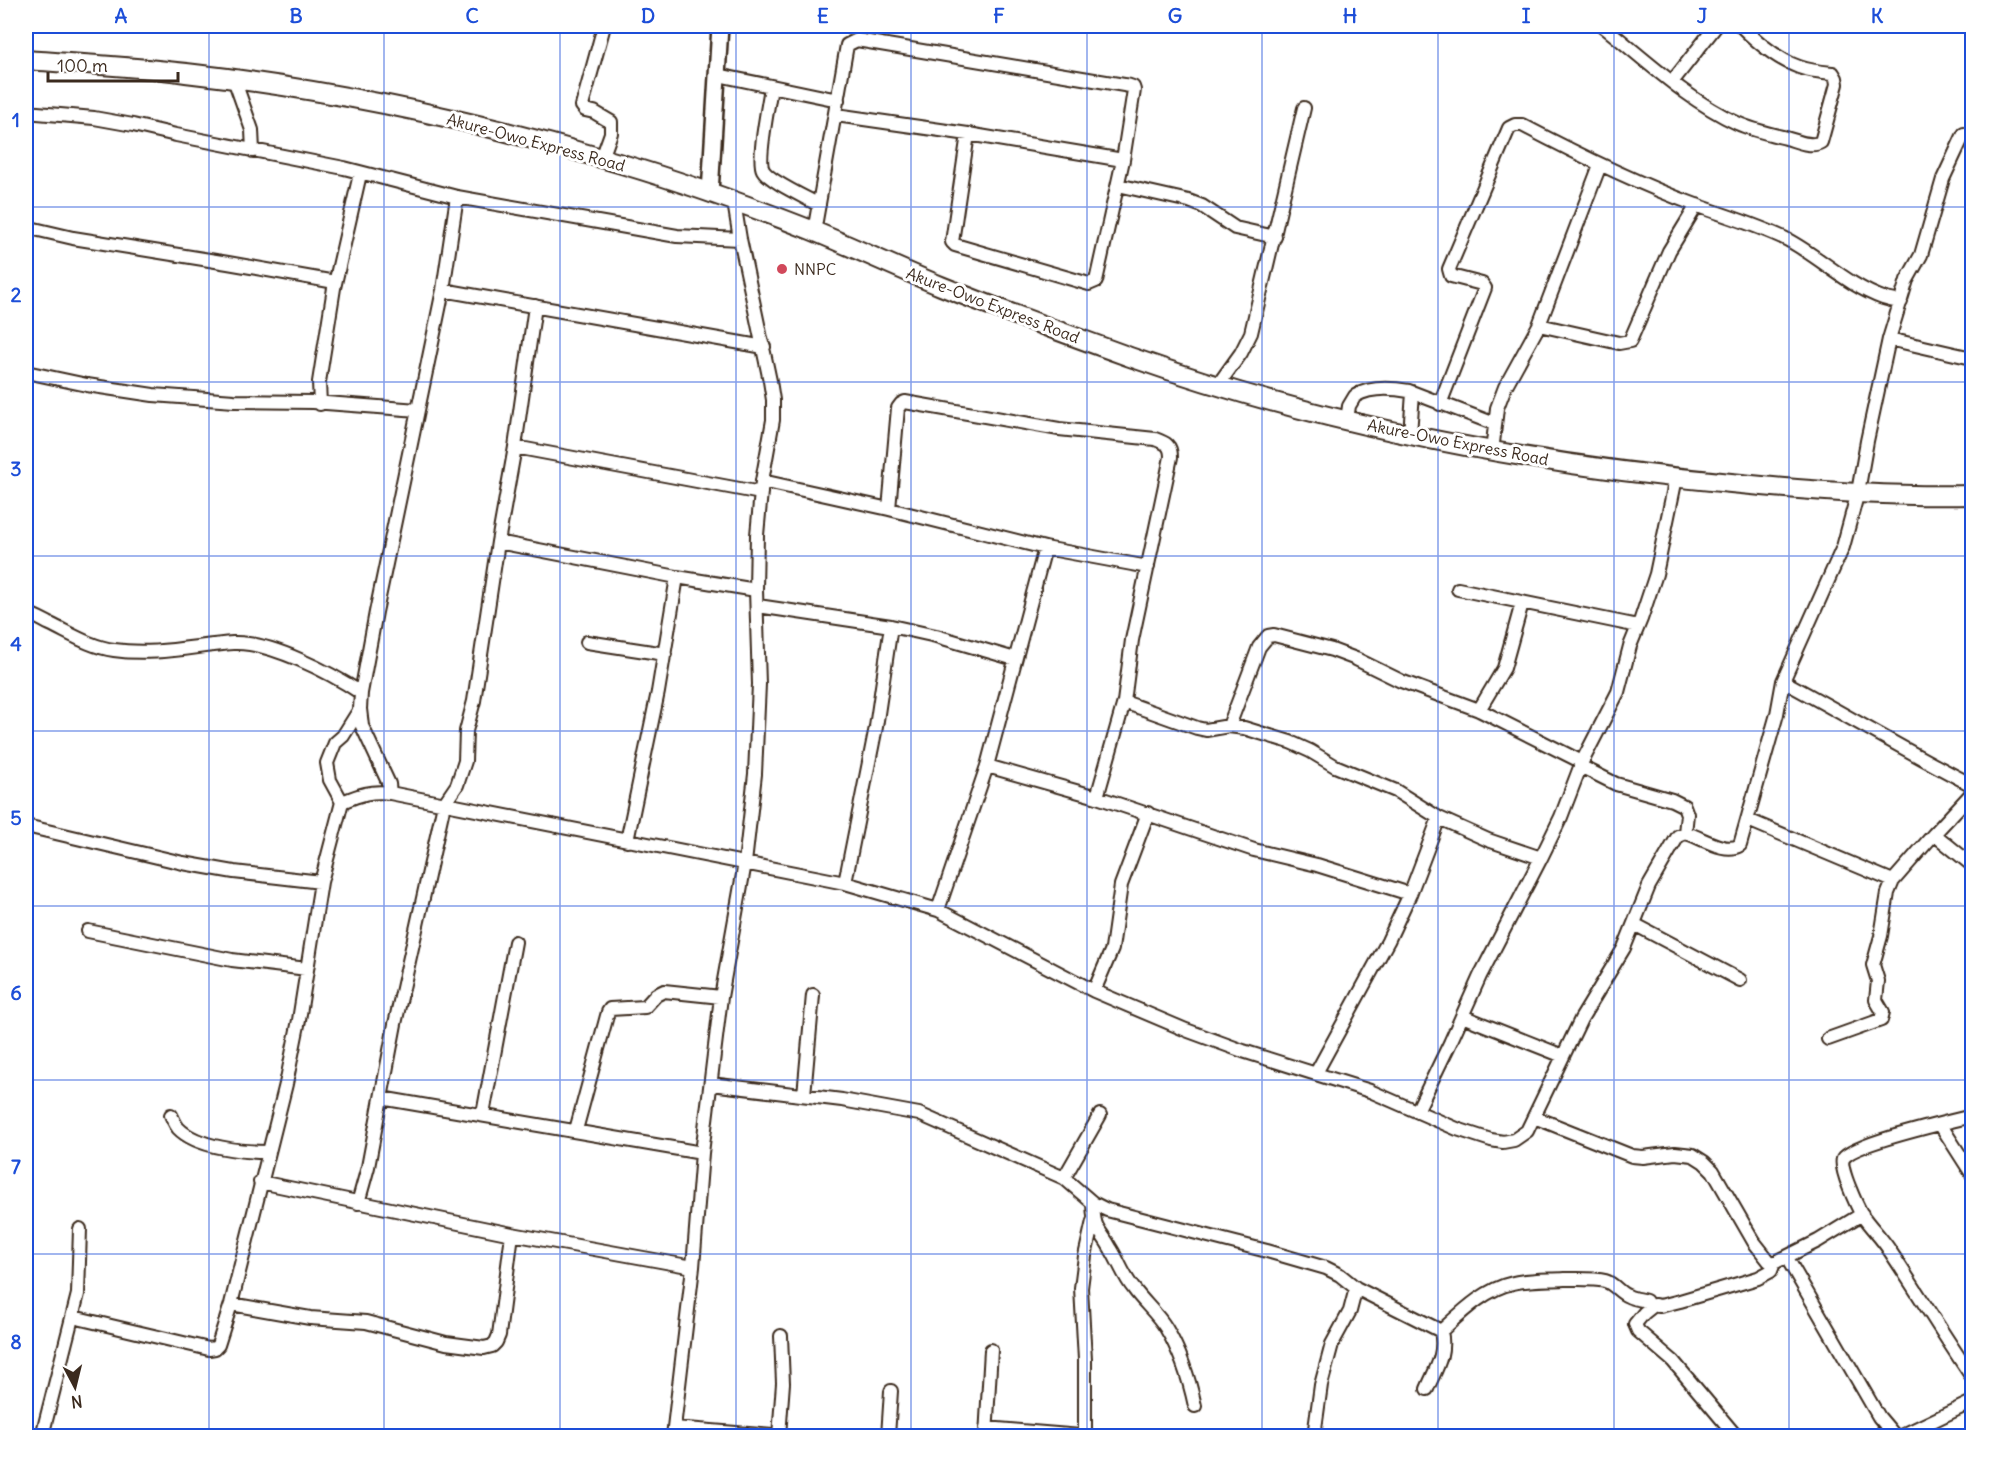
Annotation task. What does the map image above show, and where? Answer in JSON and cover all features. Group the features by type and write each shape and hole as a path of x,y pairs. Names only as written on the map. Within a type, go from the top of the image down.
{"highway":[{"name":"Akure-Owo Express Road","path":"26,60 128,67 234,79 324,93 438,116 602,158 710,193 814,232 1018,316 1153,365 1274,402 1347,420 1492,452 1676,478 1767,487 1972,495"}],"main road":[{"path":"710,193 720,26"}],"street":[{"path":"602,158 611,132 611,123 594,112 585,110 582,106 604,26"},
{"path":"1603,26 1692,98 1739,124 1810,145 1821,142 1837,84 1833,73 1799,67 1758,42 1741,26"},
{"path":"1672,82 1716,26"},
{"path":"814,232 847,45 857,40 1130,86 1134,90 1123,160 1096,281 1089,284 955,245 952,242 969,134"},
{"path":"718,75 838,100"},
{"path":"234,79 252,130 253,151"},
{"path":"771,87 762,150 764,172 819,205"},
{"path":"1218,385 1248,342 1275,237 1304,108"},
{"path":"26,112 94,118 133,125 344,168 360,174 457,197 677,236 740,239"},
{"path":"836,115 969,134 1123,160"},
{"path":"1440,404 1485,288 1482,284 1451,276 1449,269 1509,128 1515,125 1522,125 1600,165 1697,205 1756,225 1788,240 1851,281 1883,298 1901,302"},
{"path":"342,802 371,792 390,794 845,883 938,910 1094,991 1186,1030 1243,1051 1370,1091 1474,1135 1503,1142 1514,1140 1527,1131 1581,1019 1624,948 1649,886 1678,836 1685,833 1728,849 1740,845 1777,714 1783,681 1843,547 1858,492 1889,339 1911,271 1924,245 1943,179 1964,134"},
{"path":"1492,452 1497,408 1505,387 1539,324 1600,165"},
{"path":"320,404 319,382 335,282 360,174"},
{"path":"1118,185 1189,201 1202,206 1236,228 1275,237"},
{"path":"390,794 389,784 362,726 361,693 443,290 457,197"},
{"path":"734,202 764,347 773,400 773,420 761,487 756,590 759,684 755,763 745,862 721,997 673,1432 773,1437"},
{"path":"1539,324 1619,343 1630,341 1669,251 1697,205"},
{"path":"26,227 73,238 335,282"},
{"path":"443,290 764,347"},
{"path":"1883,298 1896,317"},
{"path":"358,1203 368,1167 402,991 444,804 457,785 465,761 466,731 474,701 498,542 516,447 535,306"},
{"path":"1889,339 1972,358"},
{"path":"26,372 87,385 153,395 234,401 313,402 418,411"},
{"path":"1347,420 1352,401 1360,393 1394,388 1495,424"},
{"path":"1410,434 1413,393"},
{"path":"889,509 898,408 905,402 1059,429 1155,439 1167,443 1171,449 1171,457 1132,640 1124,702 1097,797"},
{"path":"516,447 889,509 1045,548 1148,567"},
{"path":"1417,1111 1480,976 1561,817 1581,764 1616,699 1627,654 1656,574 1676,478"},
{"path":"498,542 756,590"},
{"path":"938,910 987,766 1045,548"},
{"path":"627,841 665,654 677,577"},
{"path":"1458,589 1638,626"},
{"path":"1479,710 1504,668 1522,603"},
{"path":"758,606 891,626 936,636 1015,659"},
{"path":"26,613 89,643 114,650 180,650 236,643 256,646 283,653 340,679 361,693"},
{"path":"845,883 876,727 891,626"},
{"path":"1229,726 1259,647 1268,636 1275,635 1356,658 1401,681 1479,710 1616,784 1672,800 1684,806 1687,814 1685,833"},
{"path":"587,642 665,654"},
{"path":"1783,681 1850,717 1909,753 1972,784"},
{"path":"1124,702 1197,728 1213,730 1229,726 1244,728 1290,742 1335,766 1396,791 1439,818 1488,840 1541,858"},
{"path":"73,1317 209,1348 215,1348 218,1345 231,1304 269,1152 299,1020 321,882 342,802 330,780 327,763 335,743 343,736 360,709"},
{"path":"987,766 1148,813 1254,850 1317,865 1410,894"},
{"path":"1828,1039 1873,1025 1883,1017 1876,1000 1878,981 1873,965 1881,936 1888,893 1893,881 1972,793"},
{"path":"1094,991 1112,949 1121,885 1148,813"},
{"path":"1316,1073 1388,941 1410,894 1439,818"},
{"path":"1748,820 1893,881"},
{"path":"26,826 183,863 234,872 321,882"},
{"path":"1934,834 1972,865"},
{"path":"1634,924 1740,980"},
{"path":"87,931 205,955 307,969"},
{"path":"483,1114 515,942"},
{"path":"576,1130 610,1009 645,1007 656,995 664,991 721,997"},
{"path":"804,1095 813,995"},
{"path":"1462,1016 1563,1056"},
{"path":"711,1084 804,1095 919,1114 1064,1178 1093,1203 1107,1210 1326,1268 1340,1275 1356,1288 1441,1331"},
{"path":"381,1098 702,1153"},
{"path":"171,1115 178,1127 202,1143 242,1152 269,1152"},
{"path":"1064,1178 1100,1115"},
{"path":"1972,1116 1874,1144 1848,1155 1843,1159 1842,1164 1862,1214 1890,1251 1972,1377"},
{"path":"1534,1117 1632,1156 1675,1153 1693,1155 1713,1171 1754,1242 1769,1261 1774,1263 1818,1242 1862,1214"},
{"path":"1940,1124 1972,1174"},
{"path":"261,1182 512,1234 693,1267"},
{"path":"1093,1203 1094,1220 1098,1232 1111,1249 1133,1289 1159,1317 1167,1330 1186,1370 1194,1406"},
{"path":"991,1350 986,1432 1083,1437 1085,1360 1082,1288 1085,1256 1094,1220"},
{"path":"42,1437 78,1294 80,1229"},
{"path":"231,1304 310,1318 366,1322 446,1343 484,1348 492,1346 499,1335 512,1234"},
{"path":"1787,1258 1879,1417 1895,1437"},
{"path":"1736,1437 1673,1361 1638,1331 1635,1324 1654,1305 1660,1306 1680,1301 1758,1278 1771,1271 1774,1263"},
{"path":"1441,1331 1486,1295 1500,1287 1524,1281 1580,1279 1602,1281 1614,1285 1626,1296 1646,1301"},
{"path":"1314,1437 1321,1385 1332,1344 1350,1311 1356,1288"},
{"path":"1426,1389 1443,1353 1441,1331"},
{"path":"779,1437 783,1383 781,1336"},
{"path":"888,1437 891,1391"},
{"path":"1901,1437 1972,1402"}],"place":[{"name":"NNPC","path":"782,269"}]}
